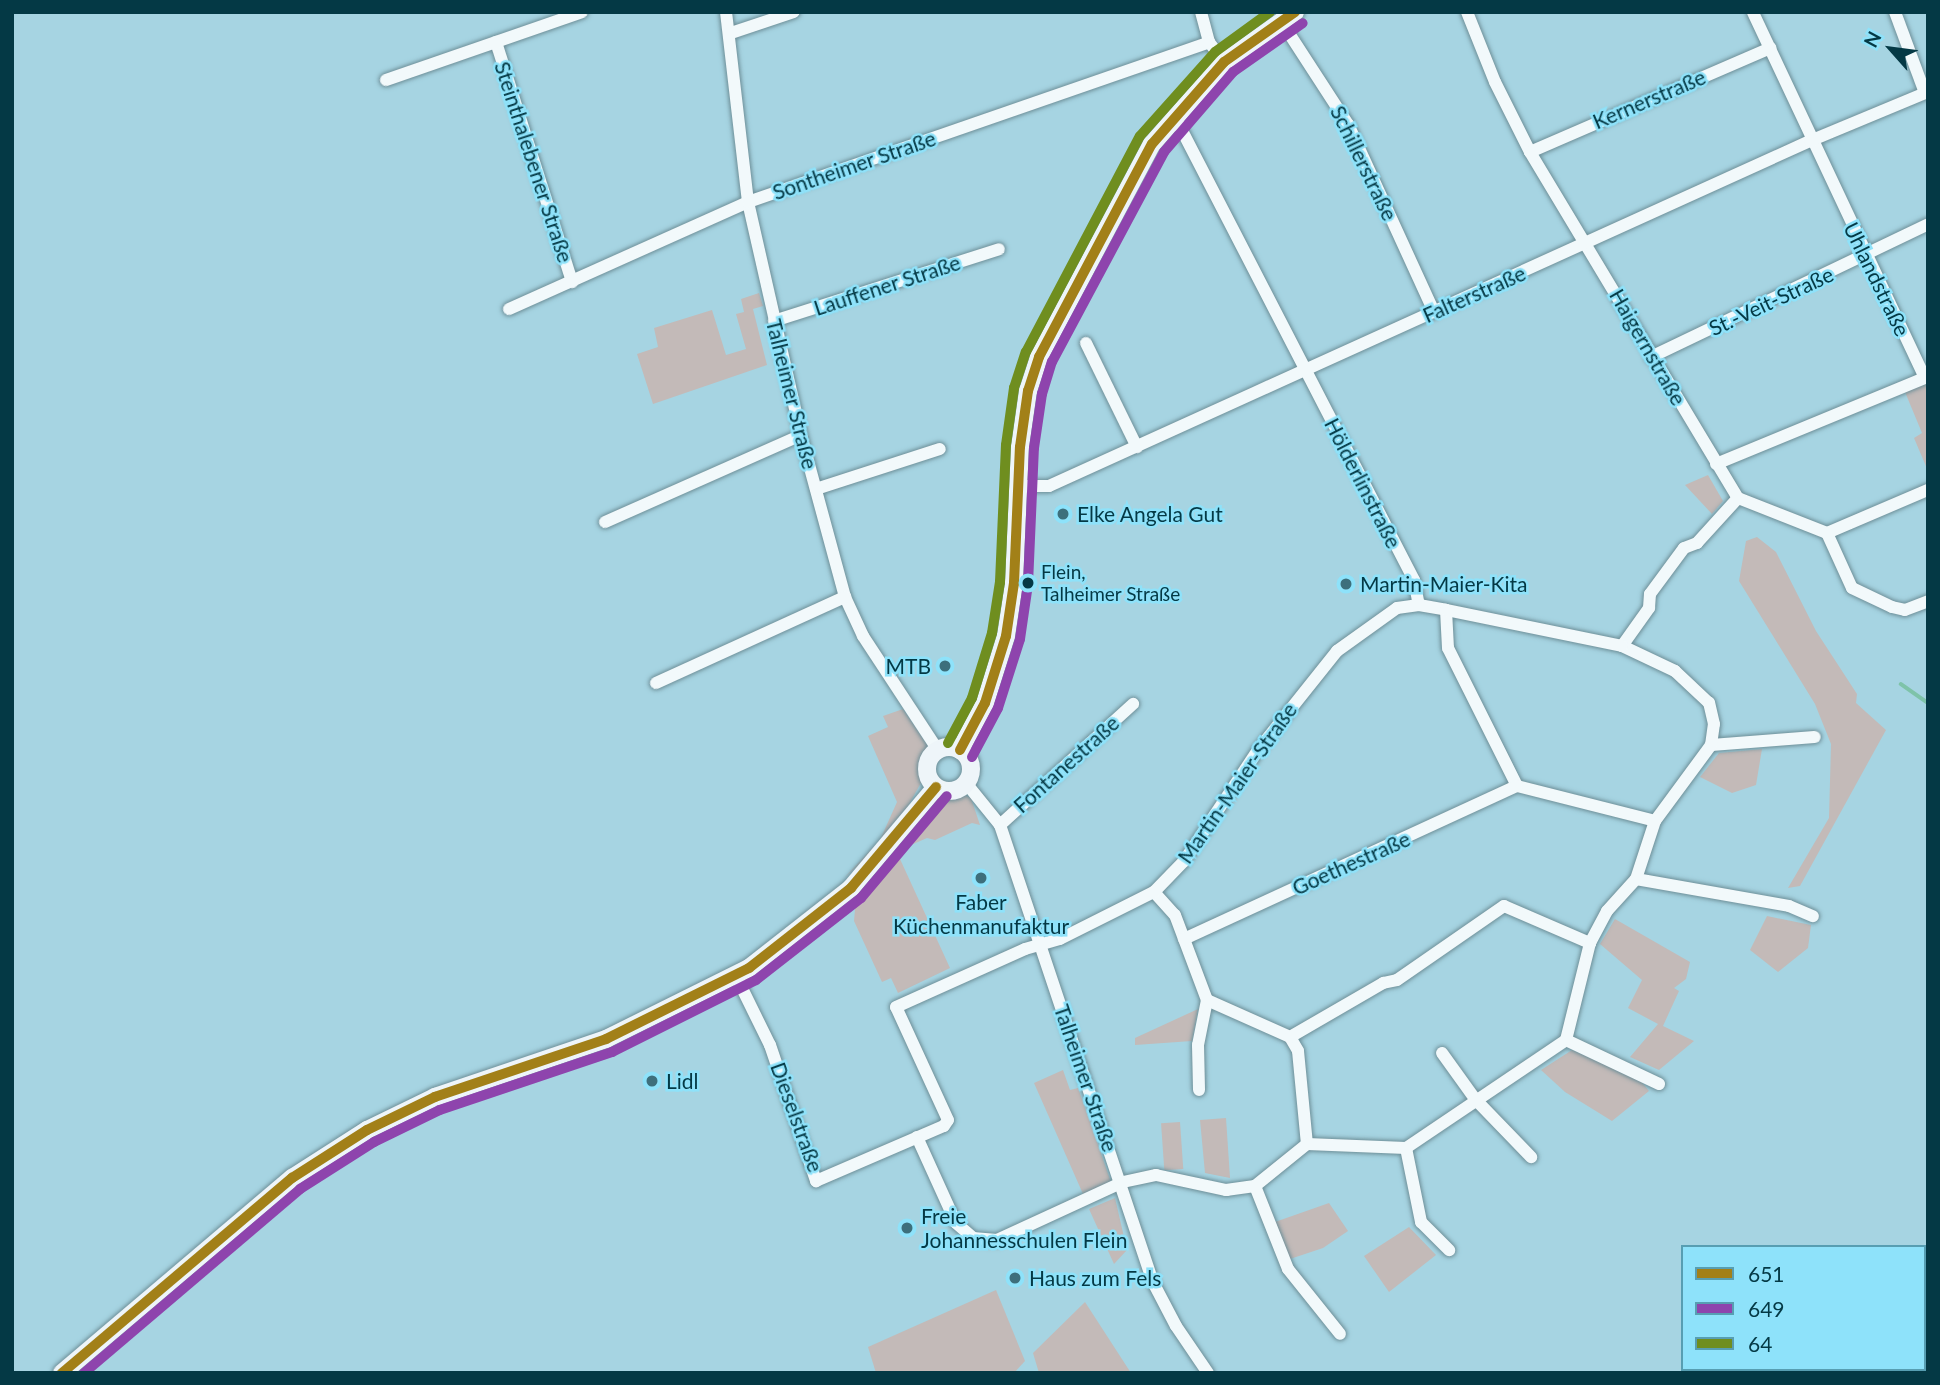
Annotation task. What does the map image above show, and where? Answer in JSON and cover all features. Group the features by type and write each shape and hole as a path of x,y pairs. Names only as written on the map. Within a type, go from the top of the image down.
{"main road":[{"path":"960,750 989,693 1006,636 1028,391 1039,357 1133,175 1174,115 1224,62 1288,17"},
{"path":"936,787 926,768 937,750 960,750"},
{"path":"936,787 955,790 966,783 971,769 960,750"},
{"path":"62,1373 292,1178 367,1130 435,1097 606,1039 736,976 851,888 936,787"}],"street":[{"path":"386,80 582,12"},
{"name":"Talheimer Straße","path":"726,12 748,202 801,435 845,597 863,636 937,750"},
{"path":"730,33 794,12"},
{"path":"1201,12 1209,42 1224,62"},
{"name":"Haigernstraße","path":"1468,12 1530,152 1588,243 1651,357 1738,498"},
{"name":"Uhlandstraße","path":"1716,464 1925,378 1810,141 1753,12"},
{"path":"1895,12 1927,93"},
{"name":"Schillerstraße","path":"1288,17 1348,124 1434,312"},
{"name":"Steinthalebener Straße","path":"496,42 572,282"},
{"name":"Sontheimer Straße","path":"509,309 748,202 1209,42"},
{"name":"Kernerstraße","path":"1530,152 1770,48"},
{"name":"Falterstraße","path":"1018,486 1049,486 1306,372 1810,141 1927,93"},
{"name":"Hölderlinstraße","path":"1174,115 1414,580 1419,605"},
{"name":"St.-Veit-Straße","path":"1651,357 1928,225"},
{"name":"Lauffener Straße","path":"774,321 999,248"},
{"path":"1086,343 1137,447"},
{"path":"605,522 801,435"},
{"path":"816,489 940,449"},
{"path":"1827,533 1928,490"},
{"path":"1622,646 1649,607 1650,594 1685,548 1697,543 1738,498 1827,533 1852,588 1863,595 1905,610 1928,601"},
{"path":"656,683 845,597"},
{"path":"917,1137 956,1223 973,1238 997,1240 1123,1182 1156,1175 1226,1190 1255,1186 1307,1144 1406,1148 1566,1040 1590,943 1607,911 1636,879 1655,821 1711,745 1714,724 1709,703 1698,688 1675,671 1622,646 1419,605"},
{"name":"Martin-Maier-Straße","path":"1042,944 1154,892 1184,861 1258,750 1337,651 1397,608 1419,605"},
{"path":"1446,610 1448,648 1517,786 1655,821"},
{"name":"Fontanestraße","path":"1000,825 1133,704"},
{"path":"1711,745 1815,737"},
{"name":"Talheimer Straße","path":"966,783 1000,825 1042,944 1078,1062 1123,1182 1138,1244 1154,1284 1176,1326 1208,1373"},
{"name":"Goethestraße","path":"1184,939 1517,786"},
{"path":"1636,879 1789,906 1813,916"},
{"path":"1154,892 1175,915 1207,1000 1198,1045 1199,1090"},
{"path":"1290,1037 1383,983 1397,980 1504,906 1590,943"},
{"name":"Dieselstraße","path":"736,976 770,1045 816,1181 917,1137 947,1120 896,1007 1042,944"},
{"path":"1207,1000 1290,1037 1298,1051 1307,1144"},
{"path":"1566,1040 1658,1084"},
{"path":"1443,1053 1475,1099 1531,1157"},
{"path":"1406,1148 1421,1222 1449,1250"},
{"path":"1255,1186 1288,1269 1340,1334"}],"shaded area":[{"path":"759,293 763,306 753,309 767,365 653,404 637,354 658,347 654,328 712,310 726,355 746,349 736,314 744,312 741,299"},
{"path":"1928,383 1928,471 1914,438 1922,433 1905,392"},
{"path":"1708,475 1723,501 1712,514 1685,485"},
{"path":"1757,537 1776,552 1816,631 1857,694 1856,703 1886,730 1800,886 1788,888 1829,818 1831,744 1815,704 1739,581 1746,541"},
{"path":"903,709 928,746 921,762 922,781 907,808 864,860 845,877 880,840 897,802 868,736 888,727 883,716"},
{"path":"1762,749 1756,785 1732,793 1700,777 1719,753"},
{"path":"960,793 971,798 980,825 972,823 935,840 927,838 911,845 918,825 943,797"},
{"path":"900,859 950,968 898,993 891,978 882,982 854,921 856,898"},
{"path":"1767,916 1811,925 1808,948 1778,972 1750,950"},
{"path":"1615,919 1690,962 1686,979 1674,988 1679,991 1663,1026 1694,1041 1659,1070 1630,1057 1658,1024 1628,1008 1642,980 1600,944"},
{"path":"1198,1009 1192,1041 1135,1045 1135,1038"},
{"path":"1572,1050 1640,1080 1649,1091 1612,1121 1565,1092 1541,1070"},
{"path":"1063,1070 1070,1090 1078,1088 1111,1182 1083,1194 1034,1083"},
{"path":"1226,1118 1230,1178 1205,1173 1200,1120"},
{"path":"1180,1122 1183,1169 1164,1170 1161,1123"},
{"path":"1115,1198 1127,1250 1114,1264 1089,1209"},
{"path":"1329,1203 1348,1231 1323,1248 1290,1259 1275,1222"},
{"path":"1409,1227 1436,1255 1389,1292 1364,1256"},
{"path":"996,1290 1025,1361 1014,1373 876,1373 868,1347"},
{"path":"1085,1302 1131,1373 1039,1373 1033,1353"}],"waterway":[{"path":"1901,684 1928,703"}],"transit line":[{"name":"64","path":"948,743 972,698 992,633 1000,582 1006,445 1014,388 1026,352 1140,136 1215,52 1270,12"},
{"name":"651","path":"960,750 985,703 1006,636 1014,583 1020,447 1028,391 1039,357 1152,144 1224,62 1295,12"},
{"name":"649","path":"972,757 998,708 1020,639 1028,584 1034,448 1042,394 1052,362 1164,152 1233,72 1303,23"},
{"name":"651","path":"62,1373 292,1178 367,1130 435,1097 606,1039 749,968 851,888 936,787"},
{"name":"649","path":"84,1373 300,1189 374,1142 440,1110 612,1052 756,980 861,898 947,796"}],"place":[{"name":"Elke Angela Gut","path":"1063,514"},
{"name":"Flein, Talheimer Straße","path":"1028,583"},
{"name":"Martin-Maier-Kita","path":"1346,584"},
{"name":"MTB","path":"945,666"},
{"name":"Faber Küchenmanufaktur","path":"981,878"},
{"name":"Lidl","path":"652,1081"},
{"name":"Freie Johannesschulen Flein","path":"907,1228"},
{"name":"Haus zum Fels","path":"1015,1278"}]}
